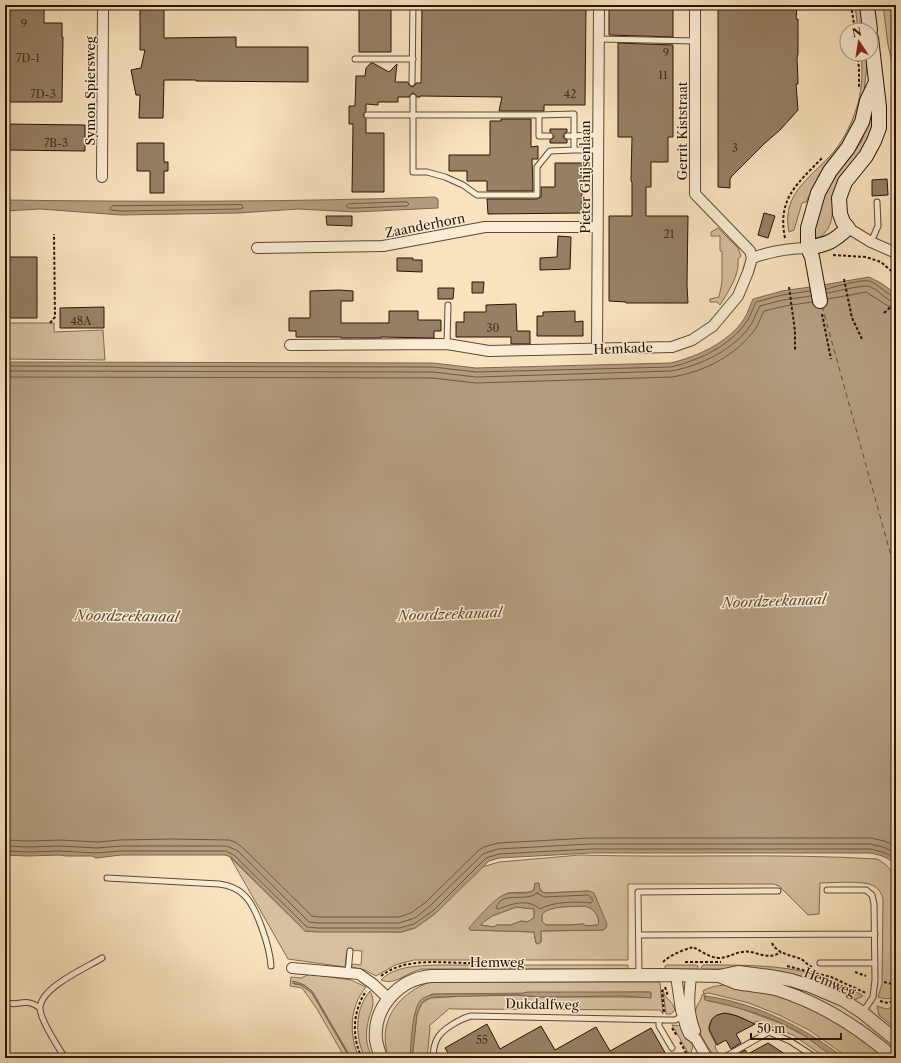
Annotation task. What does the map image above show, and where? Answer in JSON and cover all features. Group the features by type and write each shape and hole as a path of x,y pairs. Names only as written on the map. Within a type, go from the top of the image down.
{"main road":[{"path":"867,5 869,22"},
{"path":"810,252 836,240 848,228 843,222 840,214 839,198 845,182 866,156 879,128 879,107 874,62"},
{"path":"821,306 810,252 808,228 818,193 830,171 852,142 862,122 866,101 876,82"}],"street":[{"name":"Symon Spiersweg","path":"102,177 103,5"},
{"name":"Pieter Ghijsenlaan","path":"597,349 599,5"},
{"name":"Gerrit Kiststraat","path":"695,5 695,194 750,251 752,258"},
{"name":"Zaanderhorn","path":"257,248 383,246 485,227 598,228"},
{"path":"848,228 871,242 896,253"},
{"path":"752,258 771,251 787,248 810,252"},
{"name":"Hemkade","path":"290,345 447,344 489,351 672,347 692,340 713,326 738,296 752,258"},
{"path":"292,968 359,974 373,984 389,999"},
{"name":"Hemweg","path":"381,1058 376,1030 380,1013 396,990 410,981 431,976 719,976 738,972 770,976 791,980 834,996 863,1013 896,1040"},
{"path":"676,976 677,990 683,1016 689,1034 696,1039"},
{"path":"691,976 689,1006 696,1039 705,1057"},
{"name":"Hemweg","path":"719,976 736,982 778,990 829,1011 844,1019 871,1038 894,1058"}],"lane":[{"path":"412,82 413,5"},
{"path":"599,39 696,41"},
{"path":"355,58 413,59"},
{"path":"413,97 413,172 427,172 445,177 463,185 477,195 537,195 536,167 550,151 598,150"},
{"path":"539,114 539,136 550,136"},
{"path":"367,115 574,114 574,150"},
{"path":"568,136 598,135"},
{"path":"871,242 878,226 877,202"},
{"path":"447,344 448,305"},
{"path":"107,878 219,884 233,887 249,901 258,919 266,941 271,966"},
{"path":"827,890 866,890 872,895 874,904 875,980 873,997 863,1013"},
{"path":"639,976 638,892 778,891"},
{"path":"639,935 875,934"},
{"path":"348,973 350,951"},
{"path":"40,1008 44,997 54,986 102,958"},
{"path":"820,963 875,963"},
{"path":"5,1002 14,1004 26,1001 36,1004 40,1008 43,1020 65,1058"},
{"name":"Dukdalfweg","path":"433,1058 435,1044 439,1035 459,1020 471,1016 675,1020 683,1016"},
{"path":"660,1020 659,1026 672,1048"},
{"path":"723,1058 769,1032 790,1041 816,1058"}],"path":[{"path":"851,5 853,22"},
{"path":"858,91 859,62"},
{"path":"787,248 782,222 784,208 793,189 825,155"},
{"path":"50,323 55,318 54,234"},
{"path":"810,252 866,257 881,262 896,275"},
{"path":"844,279 852,318 862,339"},
{"path":"789,287 796,331 796,352"},
{"path":"884,313 896,302"},
{"path":"821,306 831,359"},
{"path":"663,962 683,950 693,947 710,956 718,958 728,957 744,951 769,956 775,956 781,952"},
{"path":"362,1058 356,1040 355,1020 360,1002 365,993 373,984"},
{"name":"Hemweg","path":"873,997 882,1002 888,1003 896,1000"}],"shaded area":[{"path":"855,5 860,5 862,22 857,22"},
{"path":"883,5 896,5 896,78 888,45"},
{"path":"862,62 867,62 863,100 849,136 819,175 806,202 802,203 794,230 789,232 788,217 790,204 795,194 838,146 855,114 862,79"},
{"path":"872,106 873,124 868,138 858,157 836,185 829,227 820,237 814,238 818,211 822,200 836,173 861,142"},
{"path":"718,228 738,248 741,256 738,259 737,271 733,283 720,305 717,302 710,302 710,299 719,297 722,282 722,251 720,251 720,236 711,236 711,232"},
{"path":"5,323 54,323 54,332 103,330 105,360 5,359"},
{"path":"580,855 803,856 877,859 889,868 896,881 896,994 885,999 878,997 882,984 883,899 879,890 869,884 856,882 820,883 819,914 808,915 779,886 774,884 628,884 628,960 414,960 395,965 376,976 365,970 351,967 353,964 361,965 362,951 347,950 345,967 288,959 230,857 305,931 401,932 415,928 436,913 482,867 499,862","holes":["535,883 544,893 589,891 606,928 603,930 541,931 541,942 538,944 536,943 534,932 470,930 507,893 530,892 534,890"]},
{"path":"583,906 590,908 596,914 599,923 597,925 546,925 542,921 542,913 546,910 562,907"},
{"path":"516,907 534,909 534,918 527,922 521,921 511,925 496,925 494,927 481,925 492,916"},
{"path":"628,965 628,967 627,969 422,969 396,980 381,980 387,975 400,969 414,966"},
{"path":"696,965 698,966 698,969 665,969 665,966"},
{"path":"703,965 744,965 786,968 826,978 845,985 863,996 853,999 811,978 786,973 738,969 701,969"},
{"path":"310,974 351,980 366,987 356,1003 352,1021 353,1040 359,1058 351,1058 312,991 304,985 293,981 294,984 301,985 312,993 350,1058 345,1058 317,1009 302,988 290,986 291,977 301,978"},
{"path":"430,982 658,982 660,983 663,1014 660,1010 450,1008 429,1026 427,1058 412,1058 417,1014 422,1003 430,998 516,995 541,997 651,997 650,992 432,994 423,999 417,1008 410,1058 389,1058 385,1033 392,1011 408,994 418,987"},
{"path":"736,985 787,998 813,1008 826,1015 851,1031 884,1058 849,1058 809,1030 779,1015 749,1003 709,993 704,994 703,991 714,986"},
{"path":"370,991 373,1002 366,1039 368,1048 373,1058 365,1058 359,1041 358,1024 361,1007"},
{"path":"663,991 674,1007 675,1010 671,1014 666,1014"},
{"path":"704,994 705,1000 734,1006 780,1023 805,1036 837,1058 826,1058 793,1035 757,1021 753,1024 743,1018 731,1014 720,1014 711,1021 709,1032 716,1044 715,1047 719,1055 713,1054 703,1039 695,1014 702,995"},
{"path":"877,1006 886,1009 896,1006 896,1029 879,1015"},
{"path":"672,1025 682,1026 693,1046 690,1056"}],"water":[{"path":"435,197 438,199 438,208 355,212 298,209 239,213 121,215 40,209 5,211 5,200 220,201"},
{"name":"Noordzeekanaal","path":"869,277 881,283 896,294 896,868 889,859 870,853 591,853 499,858 489,861 436,913 415,928 401,932 318,932 305,931 231,857 225,855 121,855 96,858 92,856 5,855 5,362 433,363 476,368 671,363 692,357 721,342 730,335 744,319 753,299 782,291"},
{"path":"535,883 539,883 540,890 544,893 589,891 594,893 607,924 606,928 603,930 541,931 541,942 538,944 536,943 534,932 469,929 486,909 502,896 509,893 528,893 534,890","holes":["583,906 590,908 596,914 599,923 597,925 546,925 542,921 542,914 551,909","516,907 534,909 534,918 527,922 521,921 511,925 496,925 494,927 481,925 492,916"]},
{"path":"293,981 304,985 312,991 351,1058 312,993 301,985 292,983"},
{"path":"527,992 651,992 651,998 623,996 541,997 516,995 435,997 427,999 422,1003 417,1014 412,1058 410,1058 412,1028 415,1012 420,1001 424,998 437,994 521,994"},
{"path":"705,996 743,1004 779,1018 813,1036 844,1058 834,1056 805,1036 782,1023 744,1009 705,1000"}],"building":[{"path":"5,5 44,5 44,23 62,23 62,102 5,102"},
{"path":"140,5 164,5 164,38 236,37 236,47 308,47 308,82 164,80 163,118 139,118 140,95 136,95 131,70 141,68 145,50 140,50"},
{"path":"359,5 391,5 391,52 359,52"},
{"path":"422,5 586,5 585,105 544,105 544,111 499,111 502,97 417,97 413,93 409,97 398,97 398,102 378,102 378,105 366,104 366,111 363,115 366,119 366,133 384,133 384,192 352,192 353,124 349,124 349,106 355,106 356,76 365,76 366,68 371,63 389,72 397,64 395,82 408,82 412,87 416,83 421,83"},
{"path":"609,5 673,5 673,37 609,35"},
{"path":"718,5 797,5 796,19 798,19 798,84 796,84 798,110 780,130 732,176 730,179 730,188 718,187"},
{"path":"618,43 673,45 673,137 668,137 668,162 651,162 651,187 646,187 646,216 688,216 688,303 626,303 609,301 609,216 632,216 632,137 618,137"},
{"path":"501,119 531,119 531,147 538,146 538,159 532,159 533,191 487,191 487,181 467,181 467,171 449,171 449,155 490,155 490,121 501,121"},
{"path":"5,124 85,125 85,151 5,150"},
{"path":"550,129 567,129 567,132 563,136 567,140 567,143 550,143 550,140 554,136 550,132"},
{"path":"137,143 164,143 164,162 168,162 168,171 164,171 164,193 150,193 150,171 137,171"},
{"path":"555,163 582,163 582,213 488,214 487,199 537,199 541,197 541,187 555,187"},
{"path":"887,179 888,195 872,196 872,180"},
{"path":"764,213 775,216 768,238 758,235"},
{"path":"326,216 352,216 352,226 327,225"},
{"path":"558,236 571,237 570,269 540,270 540,258 557,257"},
{"path":"5,257 37,257 37,318 5,318"},
{"path":"397,258 413,258 413,260 422,260 422,272 397,271"},
{"path":"472,282 484,282 483,293 472,293"},
{"path":"438,288 454,288 453,299 438,299"},
{"path":"310,291 353,291 353,301 341,301 341,323 389,323 389,311 418,311 418,320 441,320 441,331 434,331 434,338 341,338 296,337 296,331 289,331 289,318 310,318"},
{"path":"516,304 517,331 530,331 530,344 511,344 511,337 456,337 456,322 464,322 464,312 486,312 486,305"},
{"path":"104,307 104,328 60,328 60,308"},
{"path":"575,311 575,322 583,321 583,336 537,336 537,316 543,316 543,312"},
{"path":"725,1013 737,1016 755,1024 736,1034 741,1043 731,1049 726,1040 717,1045 709,1029 712,1019 717,1015"},
{"path":"487,1024 500,1049 541,1026 555,1050 596,1027 610,1051 651,1028 668,1058 451,1058 445,1048"},
{"path":"768,1043 791,1058 736,1058 735,1056 745,1050 748,1054"}],"ferry route":[{"path":"822,306 896,574"}]}
